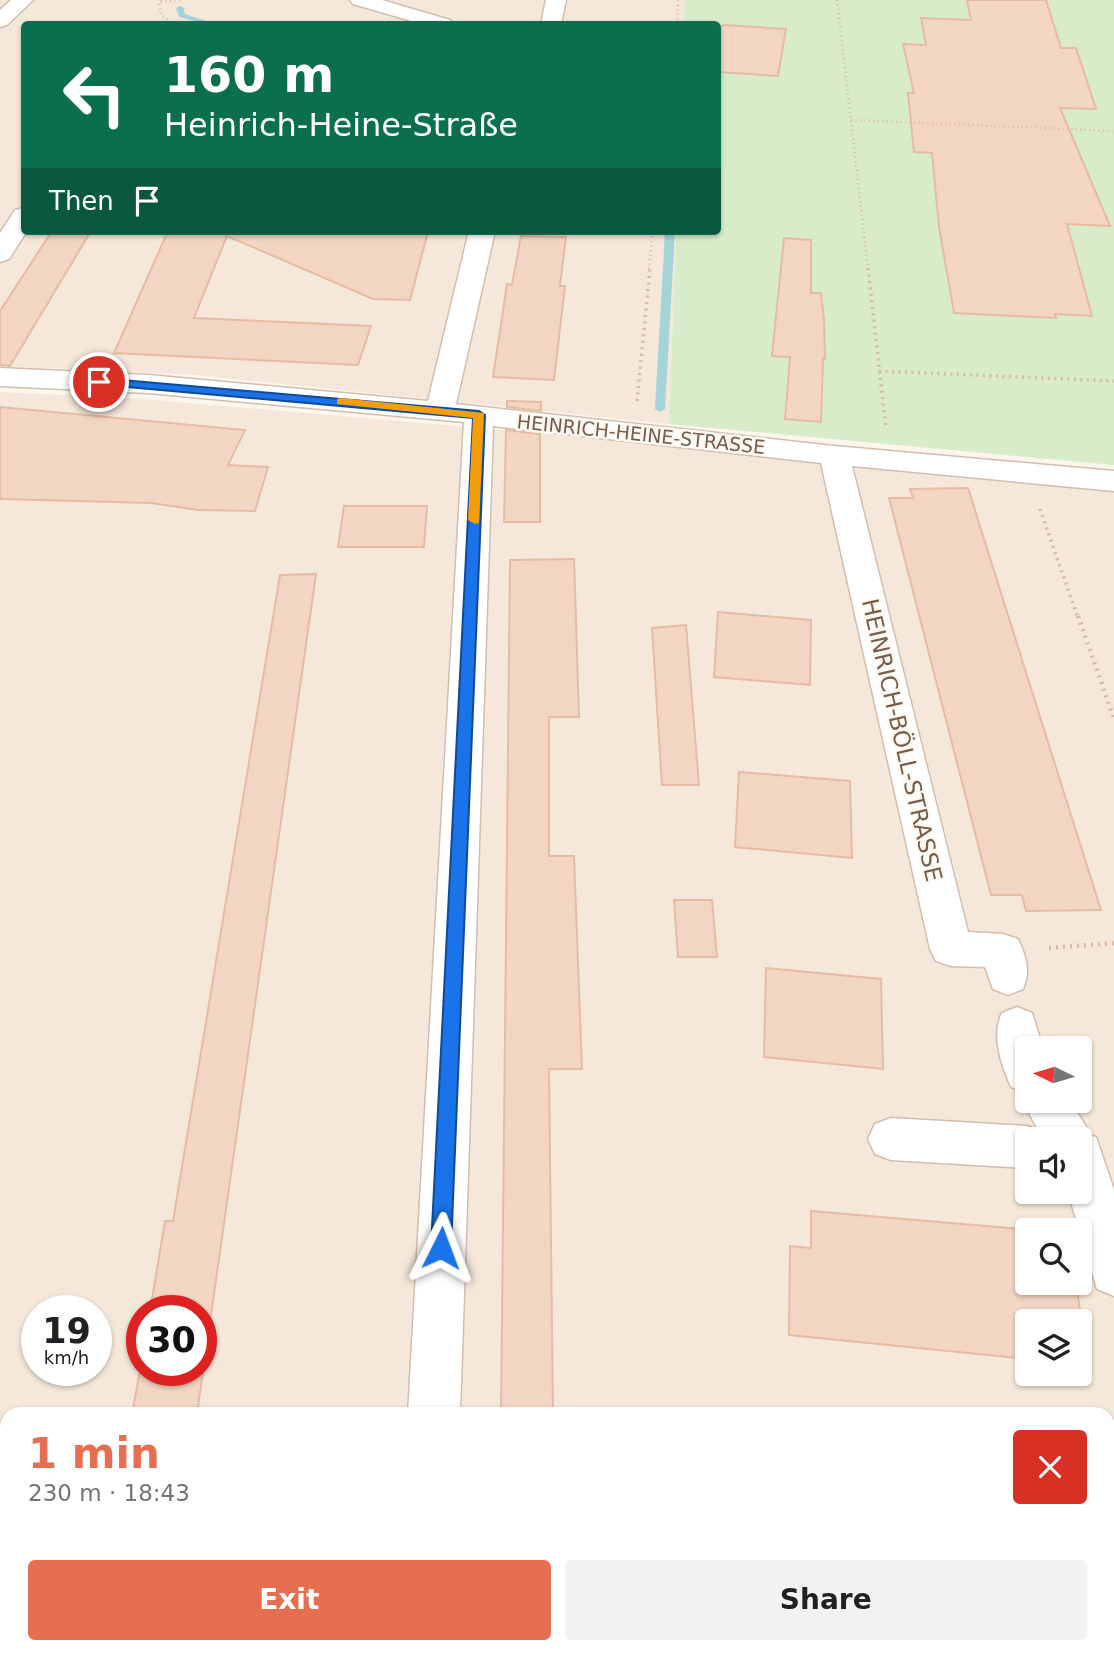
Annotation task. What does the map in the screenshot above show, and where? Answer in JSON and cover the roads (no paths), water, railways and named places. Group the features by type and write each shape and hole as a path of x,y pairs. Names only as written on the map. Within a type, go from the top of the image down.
{"street":[{"path":"0,21 23,0"},
{"path":"360,0 433,21"},
{"path":"552,21 556,0"},
{"path":"0,254 21,220"},
{"path":"440,411 481,235"},
{"name":"HEINRICH-HEINE-STRASSE","path":"0,377 148,384 440,411 834,455 1114,481"},
{"path":"433,1407 479,415"},
{"name":"HEINRICH-BÖLL-STRASSE","path":"834,455 951,949 1006,964"},
{"path":"1017,1026 1019,1036"},
{"path":"891,1139 1015,1146"},
{"path":"1092,1194 1114,1272"}],"waterway":[{"path":"180,8 182,15 201,21"},
{"path":"660,409 670,235"}]}
